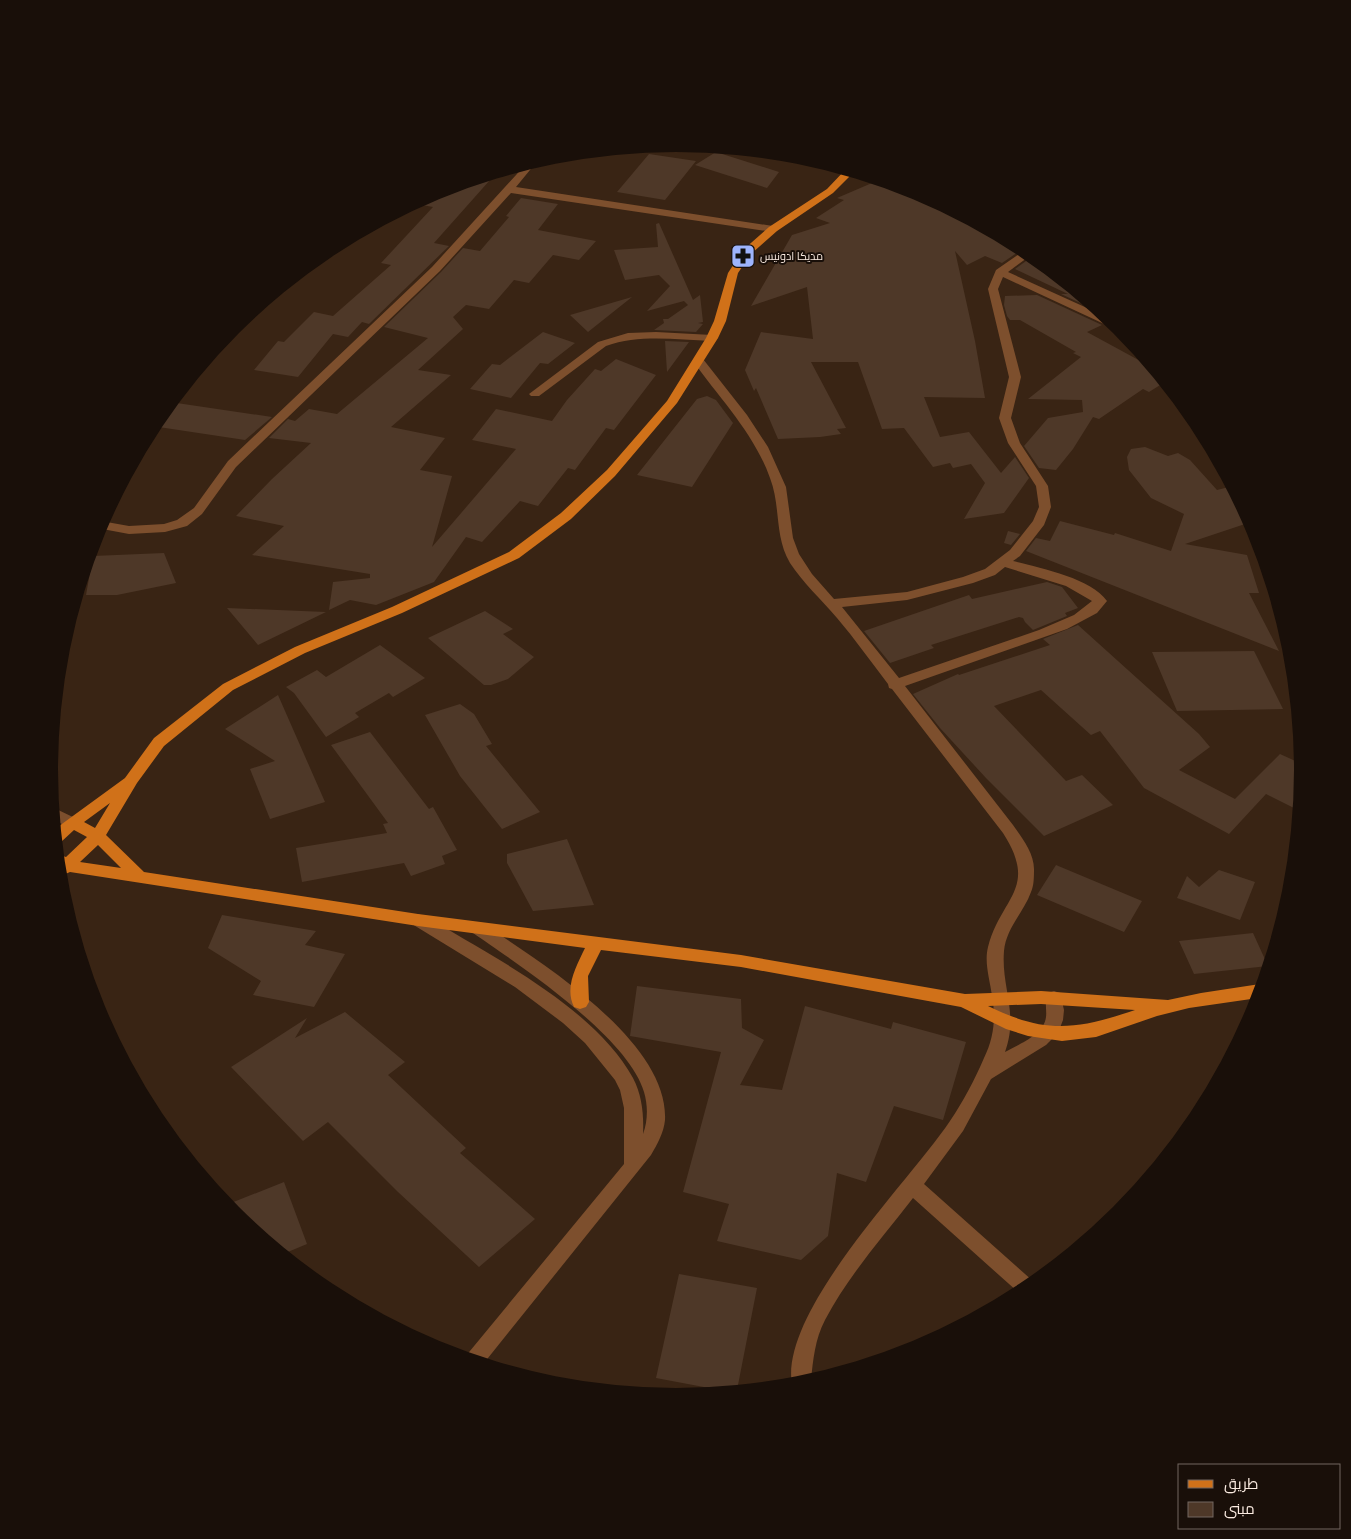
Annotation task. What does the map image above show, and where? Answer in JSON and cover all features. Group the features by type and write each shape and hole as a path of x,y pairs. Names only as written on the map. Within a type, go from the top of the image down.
{"main road":[{"path":"65,863 98,836 132,779 159,742 228,687 300,650 456,584 514,555 550,529 590,494 630,452 671,403 700,362 720,321 729,286 739,263 747,252 773,229 830,191 845,176"},
{"path":"61,833 132,779"},
{"path":"72,823 98,836 139,877"},
{"path":"65,867 418,920 596,942 816,973 965,1001 1001,997 1054,998 1167,1006"},
{"path":"580,1002 580,976 596,942"},
{"path":"965,1001 984,1013 1003,1021 1049,1033 1068,1035 1095,1030 1167,1006 1251,992"}],"street":[{"path":"108,526 129,530 165,528 182,523 198,512 232,464 436,269 525,171"},
{"path":"507,189 773,229"},
{"path":"831,604 907,596 990,572 1004,562 1027,540 1039,522 1045,507 1042,486 1014,442 1005,418 1015,377 993,289 1000,272 1021,257"},
{"path":"1000,272 1094,315"},
{"path":"536,394 602,344 613,339 639,336 712,338"},
{"path":"700,362 750,428 765,453 777,480 788,545 794,560 831,604 1008,829 1021,849 1026,867 1024,890 1003,928 996,949 996,973 1003,1021 1000,1041 994,1059 957,1126 847,1270 816,1317 804,1352 802,1375"},
{"path":"894,684 1052,630 1078,618 1094,608 1100,601 1087,590 1004,562"},
{"path":"60,816 72,823"},
{"path":"418,920 537,992 595,1042 621,1075 629,1089 635,1120 633,1166"},
{"path":"478,1355 633,1166 650,1143 657,1118 652,1085 639,1063 598,1017 554,980 479,928"},
{"path":"983,1078 997,1066 1040,1041 1049,1033 1056,1023 1057,1011 1054,998"},
{"path":"913,1186 1020,1282"}],"building":[{"path":"716,153 779,172 767,188 695,165"},
{"path":"649,154 696,161 665,200 617,192"},
{"path":"490,180 434,243 449,246 369,324 362,322 348,337 333,334 298,377 254,370 278,341 284,342 314,312 333,316 391,265 381,263 433,207 424,205"},
{"path":"871,183 874,184 949,215 1015,254 1002,263 985,256 967,265 955,251 975,341 985,398 924,397 940,437 969,432 1001,473 1015,457 1029,478 1004,513 964,519 985,483 971,464 953,468 950,463 933,467 904,428 882,429 858,362 811,362 846,428 837,429 841,434 778,439 756,388 754,391 745,370 761,332 813,339 807,287 751,306 792,235 830,223 816,218 844,200 837,198"},
{"path":"521,198 558,204 538,230 596,241 579,260 553,255 529,283 514,280 489,309 466,305 453,317 463,329 418,370 451,375 391,427 445,438 420,470 452,476 432,547 516,449 472,440 496,409 552,421 567,400 595,369 601,371 616,359 656,375 614,430 606,428 575,470 568,468 538,506 520,501 482,542 466,537 434,582 376,605 350,600 329,610 333,582 370,578 370,574 252,555 284,526 236,516 311,443 269,438 288,419 295,421 309,409 337,414 428,338 384,327 463,248 480,251 509,217 506,216"},
{"path":"659,223 693,300 700,295 703,322 698,323 703,324 696,332 654,330 664,323 663,319 668,319 688,305 684,301 647,311 670,286 659,275 625,280 614,250 658,247 656,224"},
{"path":"1026,261 1052,279 1081,303 1061,294 1068,294 1015,269"},
{"path":"1037,295 1102,325 1087,332 1138,360 1160,385 1149,392 1143,389 1099,419 1093,417 1073,449 1056,470 1039,468 1024,446 1048,418 1083,412 1082,400 1028,399 1081,357 1073,353 1076,352 1020,320 1010,320 1004,305 1005,296"},
{"path":"632,297 588,332 570,315"},
{"path":"543,332 575,343 548,364 540,363 511,398 470,389 492,364 500,365"},
{"path":"665,341 689,342 667,372"},
{"path":"707,396 716,400 733,423 692,487 637,475 697,399"},
{"path":"178,403 272,417 245,440 161,427"},
{"path":"1145,447 1168,456 1178,453 1190,460 1217,490 1226,488 1242,525 1185,544 1247,555 1259,593 1249,593 1279,651 1026,551 1036,538 1050,541 1060,521 1114,535 1115,533 1171,551 1184,514 1151,498 1129,470 1127,457 1131,449"},
{"path":"1008,531 1020,534 1011,545 1004,543"},
{"path":"164,553 176,583 117,595 86,595 91,570 96,556"},
{"path":"1047,582 1062,587 1078,608 1065,613 1067,616 1033,630 1023,618 1019,617 931,645 934,648 890,663 864,631 969,595 972,599"},
{"path":"227,608 326,612 258,645"},
{"path":"485,611 513,629 503,634 534,657 508,679 491,685 484,685 428,638"},
{"path":"1078,625 1199,734 1210,747 1179,770 1235,799 1280,754 1294,760 1292,807 1266,794 1229,834 1144,788 1100,731 1091,735 1041,690 994,706 1066,781 1082,775 1113,805 1044,836 986,778 940,728 913,694 958,674 1050,645 1043,639"},
{"path":"380,645 425,678 393,697 389,693 355,713 359,717 326,737 294,693 286,687 317,670 326,677"},
{"path":"1254,651 1283,709 1177,711 1152,652"},
{"path":"278,695 325,802 270,819 250,769 275,761 225,729"},
{"path":"460,704 474,714 492,744 486,746 540,812 502,829 460,776 425,715"},
{"path":"370,732 429,809 433,807 457,850 442,856 445,864 411,876 404,863 302,882 296,848 387,833 383,824 388,823 331,745"},
{"path":"567,839 594,905 533,911 507,863 507,854"},
{"path":"1056,865 1142,901 1124,932 1037,895"},
{"path":"1219,870 1255,882 1240,920 1177,898 1187,876 1199,887"},
{"path":"222,915 316,931 305,945 345,954 314,1007 253,995 261,981 208,948"},
{"path":"1253,933 1264,957 1261,967 1194,974 1179,941"},
{"path":"637,986 741,999 742,1028 764,1040 740,1085 782,1090 805,1006 891,1029 893,1022 966,1042 943,1120 894,1106 866,1182 837,1173 828,1236 801,1260 717,1241 729,1204 683,1192 721,1052 630,1036"},
{"path":"345,1012 405,1062 388,1075 466,1148 460,1153 535,1219 479,1267 398,1192 328,1122 303,1141 231,1067 307,1018 295,1038"},
{"path":"284,1182 307,1244 289,1252 235,1202"},
{"path":"679,1274 757,1288 738,1384 702,1387 656,1378"}],"place":[{"name":"مديكا ادونيس","path":"743,256"}]}
